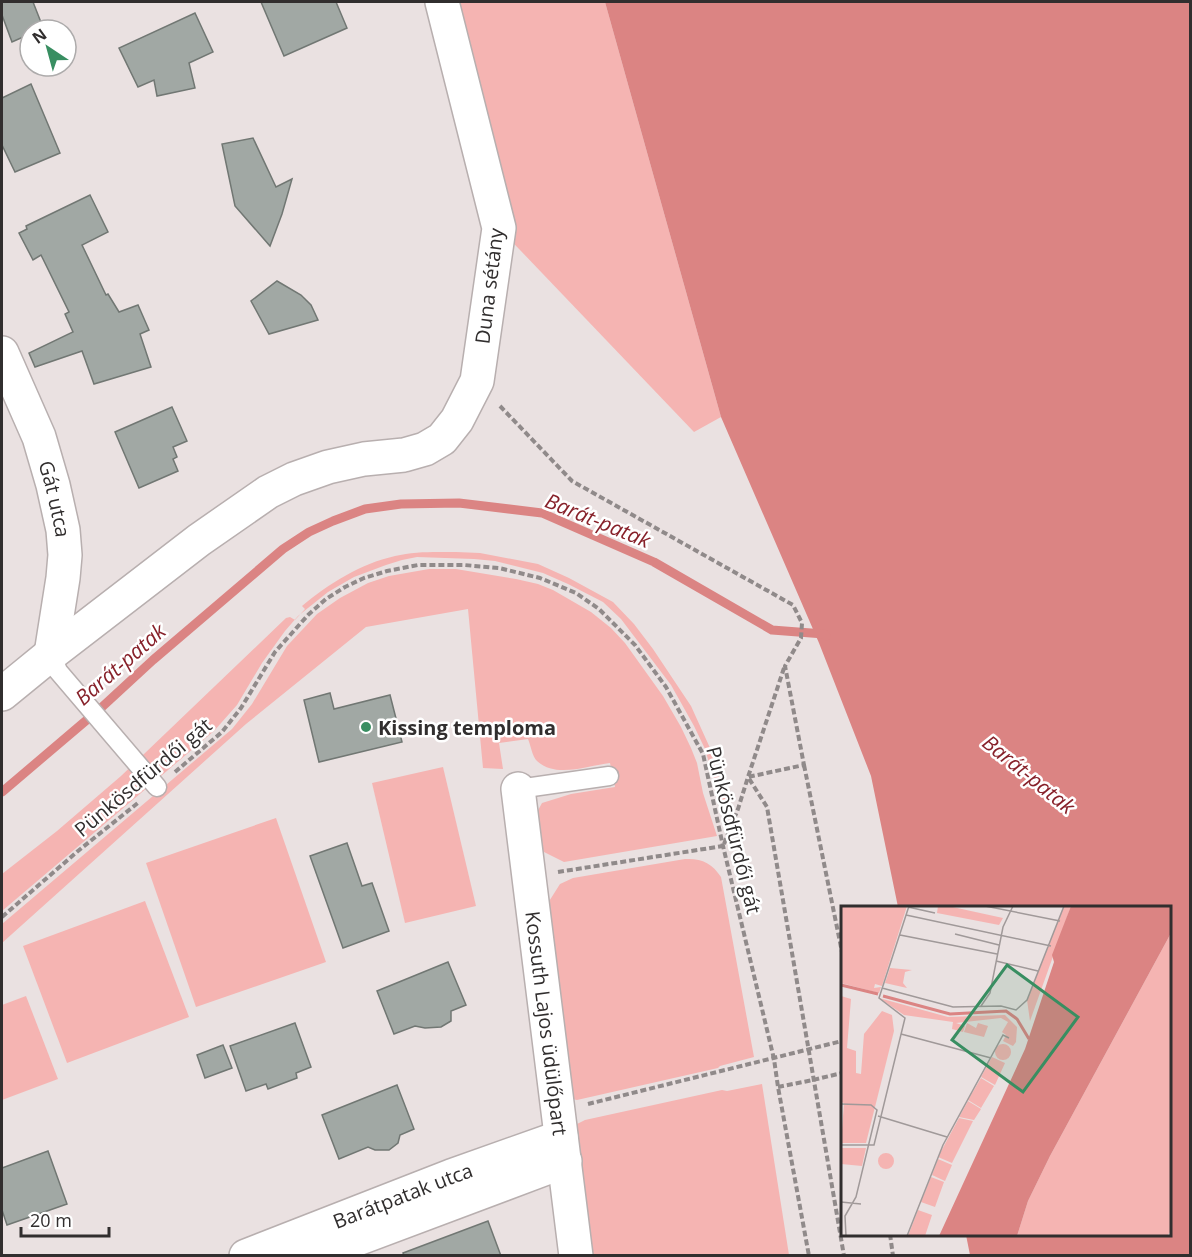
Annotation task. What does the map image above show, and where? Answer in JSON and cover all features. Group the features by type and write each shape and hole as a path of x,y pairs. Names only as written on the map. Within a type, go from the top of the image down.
{"street":[{"name":"Duna sétány","path":"51,654 199,540 268,492 294,479 328,467 364,459 404,455 425,448 442,439 457,420 477,381 500,228 442,2"},
{"name":"Gát utca","path":"2,353 39,437 63,530 65,555 63,578 51,654"},
{"path":"2,694 51,654"},
{"name":"Kossuth Lajos üdülőpart","path":"518,789 576,1256"},
{"name":"Barátpatak utca","path":"246,1256 368,1222 428,1199 561,1136"},
{"name":"Barátpatak utca","path":"312,1256 368,1222"}],"lane":[{"path":"51,654 58,671 157,787"},
{"path":"518,789 609,776"}],"path":[{"path":"477,381 572,480 793,605 802,623 801,638 785,666 738,809 723,846 529,876"},
{"name":"Pünkösdfürdői gát","path":"2,917 222,732 241,708 275,652 308,615 326,599 345,587 387,571 418,565 464,565 499,568 540,578 576,593 599,609 635,645 666,687 703,754 774,1059 809,1256"},
{"path":"785,666 841,942"},
{"path":"748,777 804,765"},
{"path":"748,777 766,807 844,1256"},
{"path":"561,1136 774,1059 841,1042"},
{"path":"778,1087 841,1073"},
{"path":"890,1236 893,1256"}],"shaded area":[{"path":"442,2 605,2 721,417 694,432 499,228"},
{"path":"410,553 480,553 538,564 569,578 613,602 653,649 691,706 710,748 727,807 721,810 705,749 671,685 621,619 603,602 568,584 543,573 495,561 417,557 354,577 328,592 300,614 305,609 302,606 346,575 370,564"},
{"path":"429,569 456,569 538,584 591,612 611,628 625,643 663,696 681,727 697,763 703,793 717,836 564,862 542,851 530,825 542,803 571,794 615,787 610,763 573,770 553,769 537,761 528,739 499,743 503,769 483,768 468,609 366,627 246,724 2,943 2,924 232,729 252,704 287,646 317,614 368,583 389,576"},
{"path":"290,617 295,620 262,663 237,705 214,731 2,911 2,874 121,776 286,618"},
{"path":"443,767 476,906 405,923 372,783"},
{"path":"276,818 326,962 196,1007 146,863"},
{"path":"685,859 706,862 721,877 754,1057 718,1068 577,1100 572,1099 548,903 560,884 573,878"},
{"path":"145,901 189,1017 67,1063 23,946"},
{"path":"26,996 58,1079 2,1100 2,1005"},
{"path":"762,1084 789,1255 590,1255 573,1126 585,1120 722,1090"}],"water":[{"path":"605,2 1190,2 1190,1255 970,1255 966,1236 1171,1236 1171,906 898,906 871,776 819,643 721,417"}],"building":[{"path":"2,2 33,2 39,18 18,18 18,39 12,42 2,15"},
{"path":"261,2 336,2 347,28 284,56"},
{"path":"195,13 213,52 189,63 195,88 157,96 154,80 138,87 119,48"},
{"path":"31,84 60,153 15,172 2,145 2,98"},
{"path":"253,138 276,187 292,179 270,246 235,206 222,144"},
{"path":"90,195 108,232 82,245 106,295 108,294 119,312 138,305 149,330 140,334 151,367 94,384 82,351 35,367 29,353 73,332 65,314 69,312 41,255 33,260 19,233 27,229 26,226"},
{"path":"277,281 301,295 311,305 318,320 269,334 251,301"},
{"path":"172,407 187,441 173,447 177,457 173,459 178,471 139,488 115,432"},
{"path":"330,693 334,709 390,695 402,742 319,762 304,700"},
{"path":"347,843 362,886 372,883 389,931 343,948 310,856"},
{"path":"448,962 466,1005 451,1011 451,1021 441,1027 415,1026 394,1034 377,991"},
{"path":"295,1023 311,1067 296,1073 297,1078 268,1089 266,1084 246,1091 230,1046"},
{"path":"223,1045 232,1068 205,1078 197,1055"},
{"path":"397,1085 414,1129 400,1135 398,1143 389,1150 375,1150 368,1147 339,1159 322,1115"},
{"path":"48,1151 67,1204 7,1225 2,1210 2,1168"},
{"path":"488,1221 501,1256 404,1256 403,1253"}],"waterway":[{"name":"Barát-patak","path":"2,792 283,549 309,532 365,509 401,504 459,503 542,513 654,562 772,630 826,636"}],"place":[{"name":"Kissing temploma","path":"366,727"}]}
